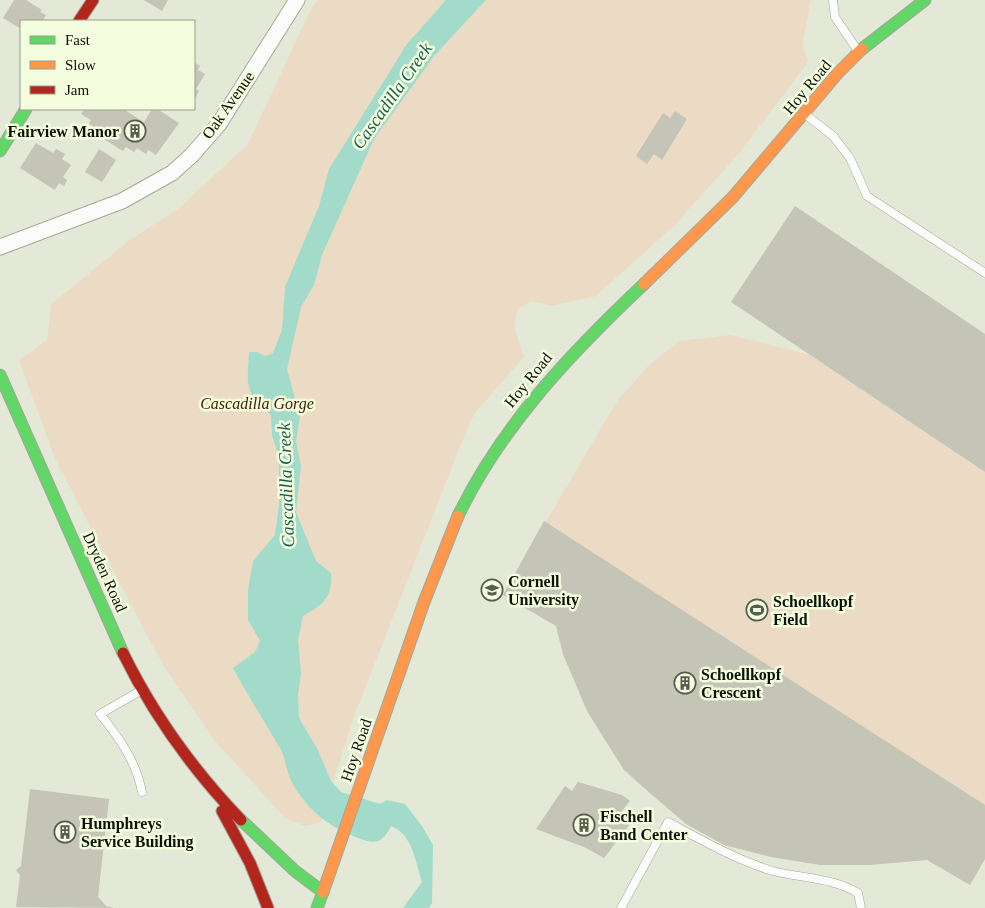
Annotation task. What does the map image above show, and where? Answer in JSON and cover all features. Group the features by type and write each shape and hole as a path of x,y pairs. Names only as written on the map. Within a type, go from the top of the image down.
{"street":[{"path":"81,20 92,0"},
{"name":"Oak Avenue","path":"0,247 122,201 151,187 172,173 192,155 219,124 297,0"},
{"name":"Hoy Road","path":"323,892 445,544 496,447 521,412 569,355 732,198 762,165 827,86 859,52 879,34 925,0"},
{"path":"0,151 25,110"},
{"name":"Dryden Road","path":"0,375 96,595 128,662 143,689 199,770 250,863 268,908"},
{"name":"Dryden Road","path":"199,770 270,849 298,874 323,892"},
{"path":"317,908 323,892"}],"lane":[{"path":"833,0 833,10 838,23 859,52"},
{"path":"804,114 833,136 850,158 867,196 985,273"},
{"path":"142,792 138,775 129,753 100,714 143,689"},
{"path":"621,908 668,822 729,854 771,870 846,885 858,893 861,908"}],"green space":[{"name":"Cascadilla Gorge","path":"318,0 811,0 802,47 809,61 740,152 676,224 596,296 552,306 531,301 518,309 514,326 524,357 475,413 461,444 355,714 320,823 305,826 285,818 215,741 161,662 56,461 19,360 47,340 51,304 130,240 179,208 248,144 309,13"},
{"name":"Schoellkopf Field","path":"731,335 810,355 901,416 909,404 970,445 962,457 985,472 985,859 970,885 927,860 686,824 624,770 587,711 563,654 556,626 503,595 617,401 650,364 679,341"}],"water":[{"name":"Cascadilla Creek","path":"446,0 486,0 435,55 374,139 322,255 314,285 301,307 287,369 300,417 296,441 301,466 296,512 316,561 331,573 330,589 325,599 316,608 303,616 298,640 301,674 298,694 299,718 317,748 331,781 341,792 380,804 387,800 405,804 422,826 433,845 432,903 429,908 403,908 422,882 412,850 404,835 391,826 382,839 374,842 364,840 336,828 317,814 294,787 281,750 233,668 255,652 260,641 248,620 248,590 253,561 275,535 279,505 279,457 272,435 271,415 256,400 249,388 249,352 257,352 265,356 273,353 282,330 285,287 319,206 329,169 407,44"}],"building":[{"path":"14,0 26,0 42,10 40,12 46,15 43,20 20,20 20,28 3,18"},
{"path":"144,0 168,0 162,11"},
{"path":"195,63 200,66 198,70 205,74 196,89 199,91 195,98"},
{"name":"Fairview Manor","path":"84,110 125,110 144,122 151,110 159,110 179,123 156,155 148,150 146,154 137,148 134,152 126,147 123,151 94,133 97,129 89,124 91,120 81,114"},
{"path":"675,111 687,119 662,160 654,154 647,164 636,156 663,113 670,118"},
{"path":"36,143 53,153 56,149 65,154 62,159 71,165 63,177 67,180 64,186 59,183 55,190 20,168"},
{"path":"99,149 116,160 102,182 85,172"},
{"path":"795,206 985,334 985,472 731,302"},
{"name":"Schoellkopf Crescent","path":"544,521 985,805 985,859 970,885 927,860 870,865 820,865 771,857 724,845 686,824 624,770 587,711 563,654 556,626 503,595"},
{"name":"Fischell Band Center","path":"578,782 622,795 630,801 621,812 633,820 604,858 584,847 536,829 565,786 572,791"},
{"name":"Humphreys Service Building","path":"30,789 109,799 98,897 106,906 114,908 16,907 20,875 16,870 21,866"}],"traffic: fast":[{"path":"862,49 925,0"},
{"path":"0,151 25,110"},
{"path":"458,516 495,451 540,392 590,337 644,284"},
{"path":"0,375 123,653"},
{"path":"241,820 295,871 323,892 317,908"}],"traffic: slow":[{"path":"644,284 733,197 837,74 862,49"},
{"path":"323,892 424,602 458,516"}],"traffic: jam":[{"path":"80,20 93,0"},
{"path":"123,653 161,720 191,762 241,820"},
{"path":"222,811 250,863 268,908"}],"place":[{"name":"Fairview Manor","path":"135,131"},
{"name":"Cornell University","path":"492,590"},
{"name":"Schoellkopf Field","path":"757,610"},
{"name":"Schoellkopf Crescent","path":"685,683"},
{"name":"Fischell Band Center","path":"584,825"},
{"name":"Humphreys Service Building","path":"65,832"}]}
